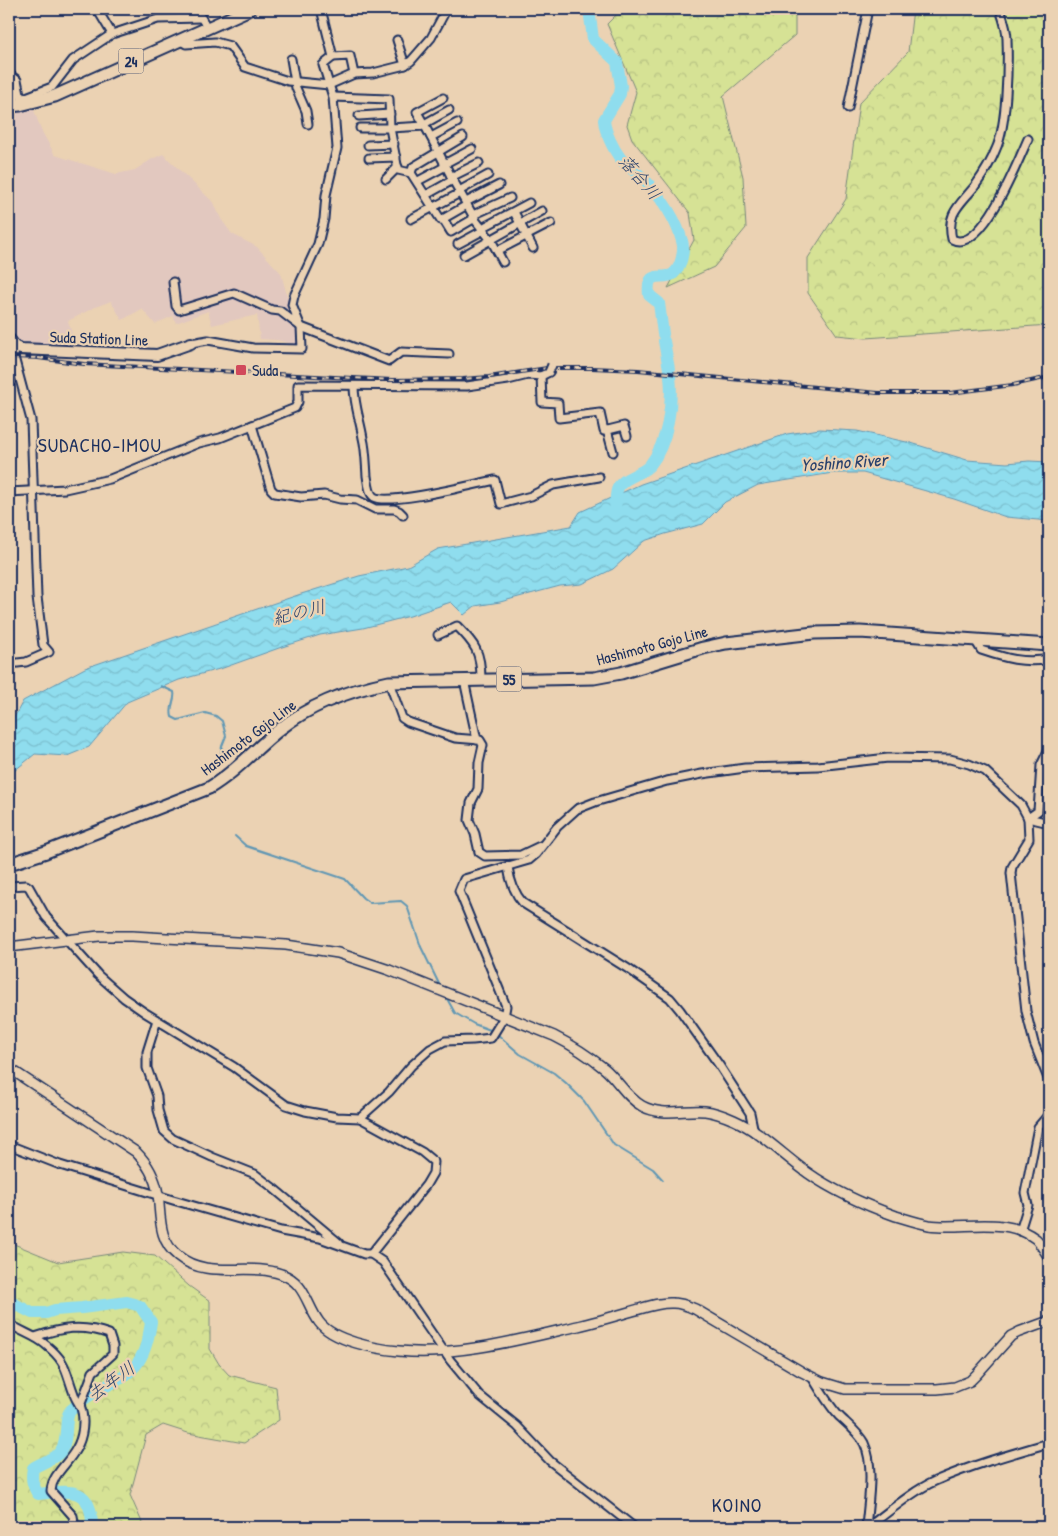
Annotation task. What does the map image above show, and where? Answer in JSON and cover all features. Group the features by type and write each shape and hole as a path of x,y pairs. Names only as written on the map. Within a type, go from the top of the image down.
{"main road":[{"name":"24","path":"17,103 55,96 250,9"},
{"name":"Suda Station Line","path":"12,343 21,350 157,355 191,343"},
{"name":"Hashimoto Gojo Line","path":"9,864 46,852 209,788 226,778 282,728 327,701 364,687 389,682 570,680 594,678 621,673 703,648 726,643 814,632 860,632 1049,645"}],"street":[{"path":"97,9 112,34"},
{"path":"196,9 208,29"},
{"path":"321,9 333,57"},
{"path":"848,108 868,9"},
{"path":"1000,9 1007,37 1005,100 1001,133 997,148 986,169 957,207 949,227 952,239 960,241 977,233 991,215 1028,139"},
{"path":"181,41 186,44 215,42 230,46 245,67 288,81 329,85 354,74 373,73 405,65 411,61 431,38 447,10"},
{"path":"9,74 17,80 17,103 52,87 73,60 112,34 158,19 201,18"},
{"path":"397,40 405,65"},
{"path":"191,343 208,340 253,348 302,349 301,327 292,305 294,296 318,244 324,219 326,195 337,148 336,110 323,65 333,57 350,56 354,74"},
{"path":"291,59 295,82 306,111 308,124"},
{"path":"333,97 389,99 390,128 398,170 412,173 441,220 444,219 451,232 474,216 510,198"},
{"path":"442,98 416,112 466,203 491,240 503,262"},
{"path":"360,128 424,125 449,110"},
{"path":"359,116 390,114"},
{"path":"431,137 457,123"},
{"path":"412,173 413,167 463,138"},
{"path":"368,145 394,144"},
{"path":"418,181 472,149"},
{"path":"369,158 396,157"},
{"path":"426,195 479,163"},
{"path":"386,179 398,167"},
{"path":"411,219 434,208 488,175"},
{"path":"444,219 466,203 498,185"},
{"path":"458,244 529,203"},
{"path":"464,255 542,210"},
{"path":"514,212 533,248"},
{"path":"497,251 550,223"},
{"path":"174,282 176,306 179,310 234,293 272,310 280,310 301,327 389,361 402,352 449,354"},
{"path":"9,664 26,662 50,652 43,645 36,597 31,420 12,343"},
{"path":"9,492 64,489 110,479 295,408 298,402 298,385 467,386 528,375 541,376 552,366"},
{"path":"541,376 542,402 558,403 559,418 600,413 604,431 624,426 627,436"},
{"path":"354,386 354,398 364,440 370,493 374,497 380,499 397,498 494,480 502,504 531,496 553,484 599,476"},
{"path":"252,425 270,489 275,494 301,497 324,495 340,499 357,500 375,509 394,509 403,515"},
{"path":"607,430 613,452"},
{"path":"438,635 456,626 473,642 481,664 481,680"},
{"path":"976,640 981,650 1007,659 1034,662 1049,659"},
{"path":"464,680 477,740"},
{"path":"389,682 402,718 408,722 456,738 480,740 483,745 479,763 478,789 471,803 469,820 475,834 479,852 485,856 521,855 543,845"},
{"path":"1028,818 1038,811 1041,765 1049,749"},
{"path":"360,1118 389,1092 411,1066 430,1049 445,1041 491,1038 504,1017 506,1006 459,891 464,878 529,860 556,827 578,809 595,802 667,781 745,768 818,766 888,758 950,759 970,764 985,771 1021,805 1028,818 1029,839 1012,867 1011,873 1026,1011 1034,1043 1049,1081"},
{"path":"1028,818 1049,823"},
{"path":"508,867 512,886 518,898 524,903 630,970 670,998 719,1065 750,1113 754,1132"},
{"path":"9,886 26,885 29,887 46,917 98,976 124,998 234,1067 286,1105 313,1112 360,1118 422,1152 434,1162 433,1172 426,1185 371,1254"},
{"path":"9,947 99,936 132,936 286,945 338,953 389,970 554,1036 574,1046 605,1069 630,1097 643,1106 674,1113 705,1111 720,1114 736,1121 754,1132 810,1174 838,1190 896,1216 929,1225 984,1224 1020,1231 1037,1240 1049,1257"},
{"path":"157,1020 147,1052 147,1068 157,1096 158,1110 164,1130 173,1139 181,1143 255,1174 343,1246"},
{"path":"9,1068 136,1152 145,1161 151,1171 158,1194 161,1230 164,1240 180,1258 190,1264 202,1267 270,1271 290,1278 305,1293 320,1324 327,1330 348,1340 400,1351 443,1351 472,1348 576,1326 656,1304 676,1303 695,1309 811,1377 834,1386 851,1389 937,1389 956,1387 970,1380 1011,1336 1049,1321"},
{"path":"1020,1231 1028,1205 1026,1193 1038,1127 1049,1114"},
{"path":"9,1145 60,1165 173,1200 281,1232 320,1238 371,1254 383,1262 443,1351 479,1395 516,1426 550,1461 634,1527"},
{"path":"9,1323 46,1344 63,1362 74,1395 80,1406 83,1419 81,1439 76,1450 52,1482 51,1491 73,1516 75,1527"},
{"path":"35,1337 55,1330 73,1327 97,1329 109,1334 113,1346 113,1354 93,1372 80,1406"},
{"path":"811,1377 830,1405 860,1436 865,1445 869,1458 870,1473 867,1527"},
{"path":"867,1527 909,1496 935,1482 1004,1456 1049,1443"}],"shaded area":[{"path":"34,110 41,130 55,155 116,174 135,170 163,154 214,203 221,219 232,234 257,247 281,273 290,307 298,321 299,341 297,345 277,340 260,339 257,315 212,325 208,311 176,323 173,316 155,324 142,309 122,320 111,301 68,321 77,349 16,344 9,331 9,115"}],"green space":[{"path":"622,9 795,9 795,35 723,96 743,177 746,228 714,267 668,288 694,240 690,213 632,139 627,125 636,92 607,24"},
{"path":"913,9 1049,9 1049,325 866,338 837,335 808,293 808,258 846,199 859,103 908,52"},
{"path":"9,1242 58,1262 123,1252 155,1256 189,1286 210,1301 210,1349 219,1364 229,1375 276,1387 279,1420 244,1443 188,1433 163,1425 146,1435 130,1495 144,1527 9,1527"}],"water":[{"path":"820,429 857,431 911,443 967,460 1007,463 1049,462 1049,521 1006,517 954,499 863,473 833,473 758,485 725,502 703,524 644,541 613,569 582,584 560,586 500,602 475,606 464,615 451,602 410,616 363,628 320,635 223,668 179,680 127,702 89,747 67,756 35,754 9,775 9,727 23,701 85,668 298,595 359,576 408,566 438,549 571,526 580,512 641,484 787,434"}],"waterway":[{"name":"落合川","path":"589,9 593,39 617,62 621,86 620,94 604,120 612,145 626,165 644,179 656,193 672,216 682,241 682,259 676,271 669,276 652,278 650,281 649,295 659,303 663,334"},
{"name":"落合川","path":"664,341 669,369"},
{"name":"落合川","path":"615,513 616,493 619,486 650,465 661,446 670,411 670,376"},
{"path":"161,686 174,692 171,709 172,717 178,720 205,713 216,716 222,721 226,736 222,746 220,761 209,772"},
{"path":"235,836 246,846 345,879 370,903 401,901 407,906 421,947 440,986"},
{"path":"446,997 455,1013 474,1024 493,1031"},
{"path":"497,1034 520,1054 554,1073 566,1083 584,1101 614,1145 653,1169 663,1180"},
{"name":"去年川","path":"9,1301 32,1313 46,1313 55,1310 127,1302 140,1306 151,1322 147,1344 132,1370 85,1398 71,1410 67,1418 65,1441 60,1452 33,1468 34,1488 38,1494 69,1492 83,1497 91,1513 92,1527"}],"railway":[{"path":"9,357 44,358"},
{"path":"38,358 84,364 392,380 463,379 547,368 592,368 638,370 878,393 950,393 1013,385 1049,377"}],"place":[{"name":"Suda","path":"241,370"}],"district":[{"name":"SUDACHO-IMOU","path":"100,445"},
{"name":"KOINO","path":"737,1505"}],"water label":[{"name":"Yoshino River","path":"844,462"},
{"name":"紀の川","path":"299,612"}]}
